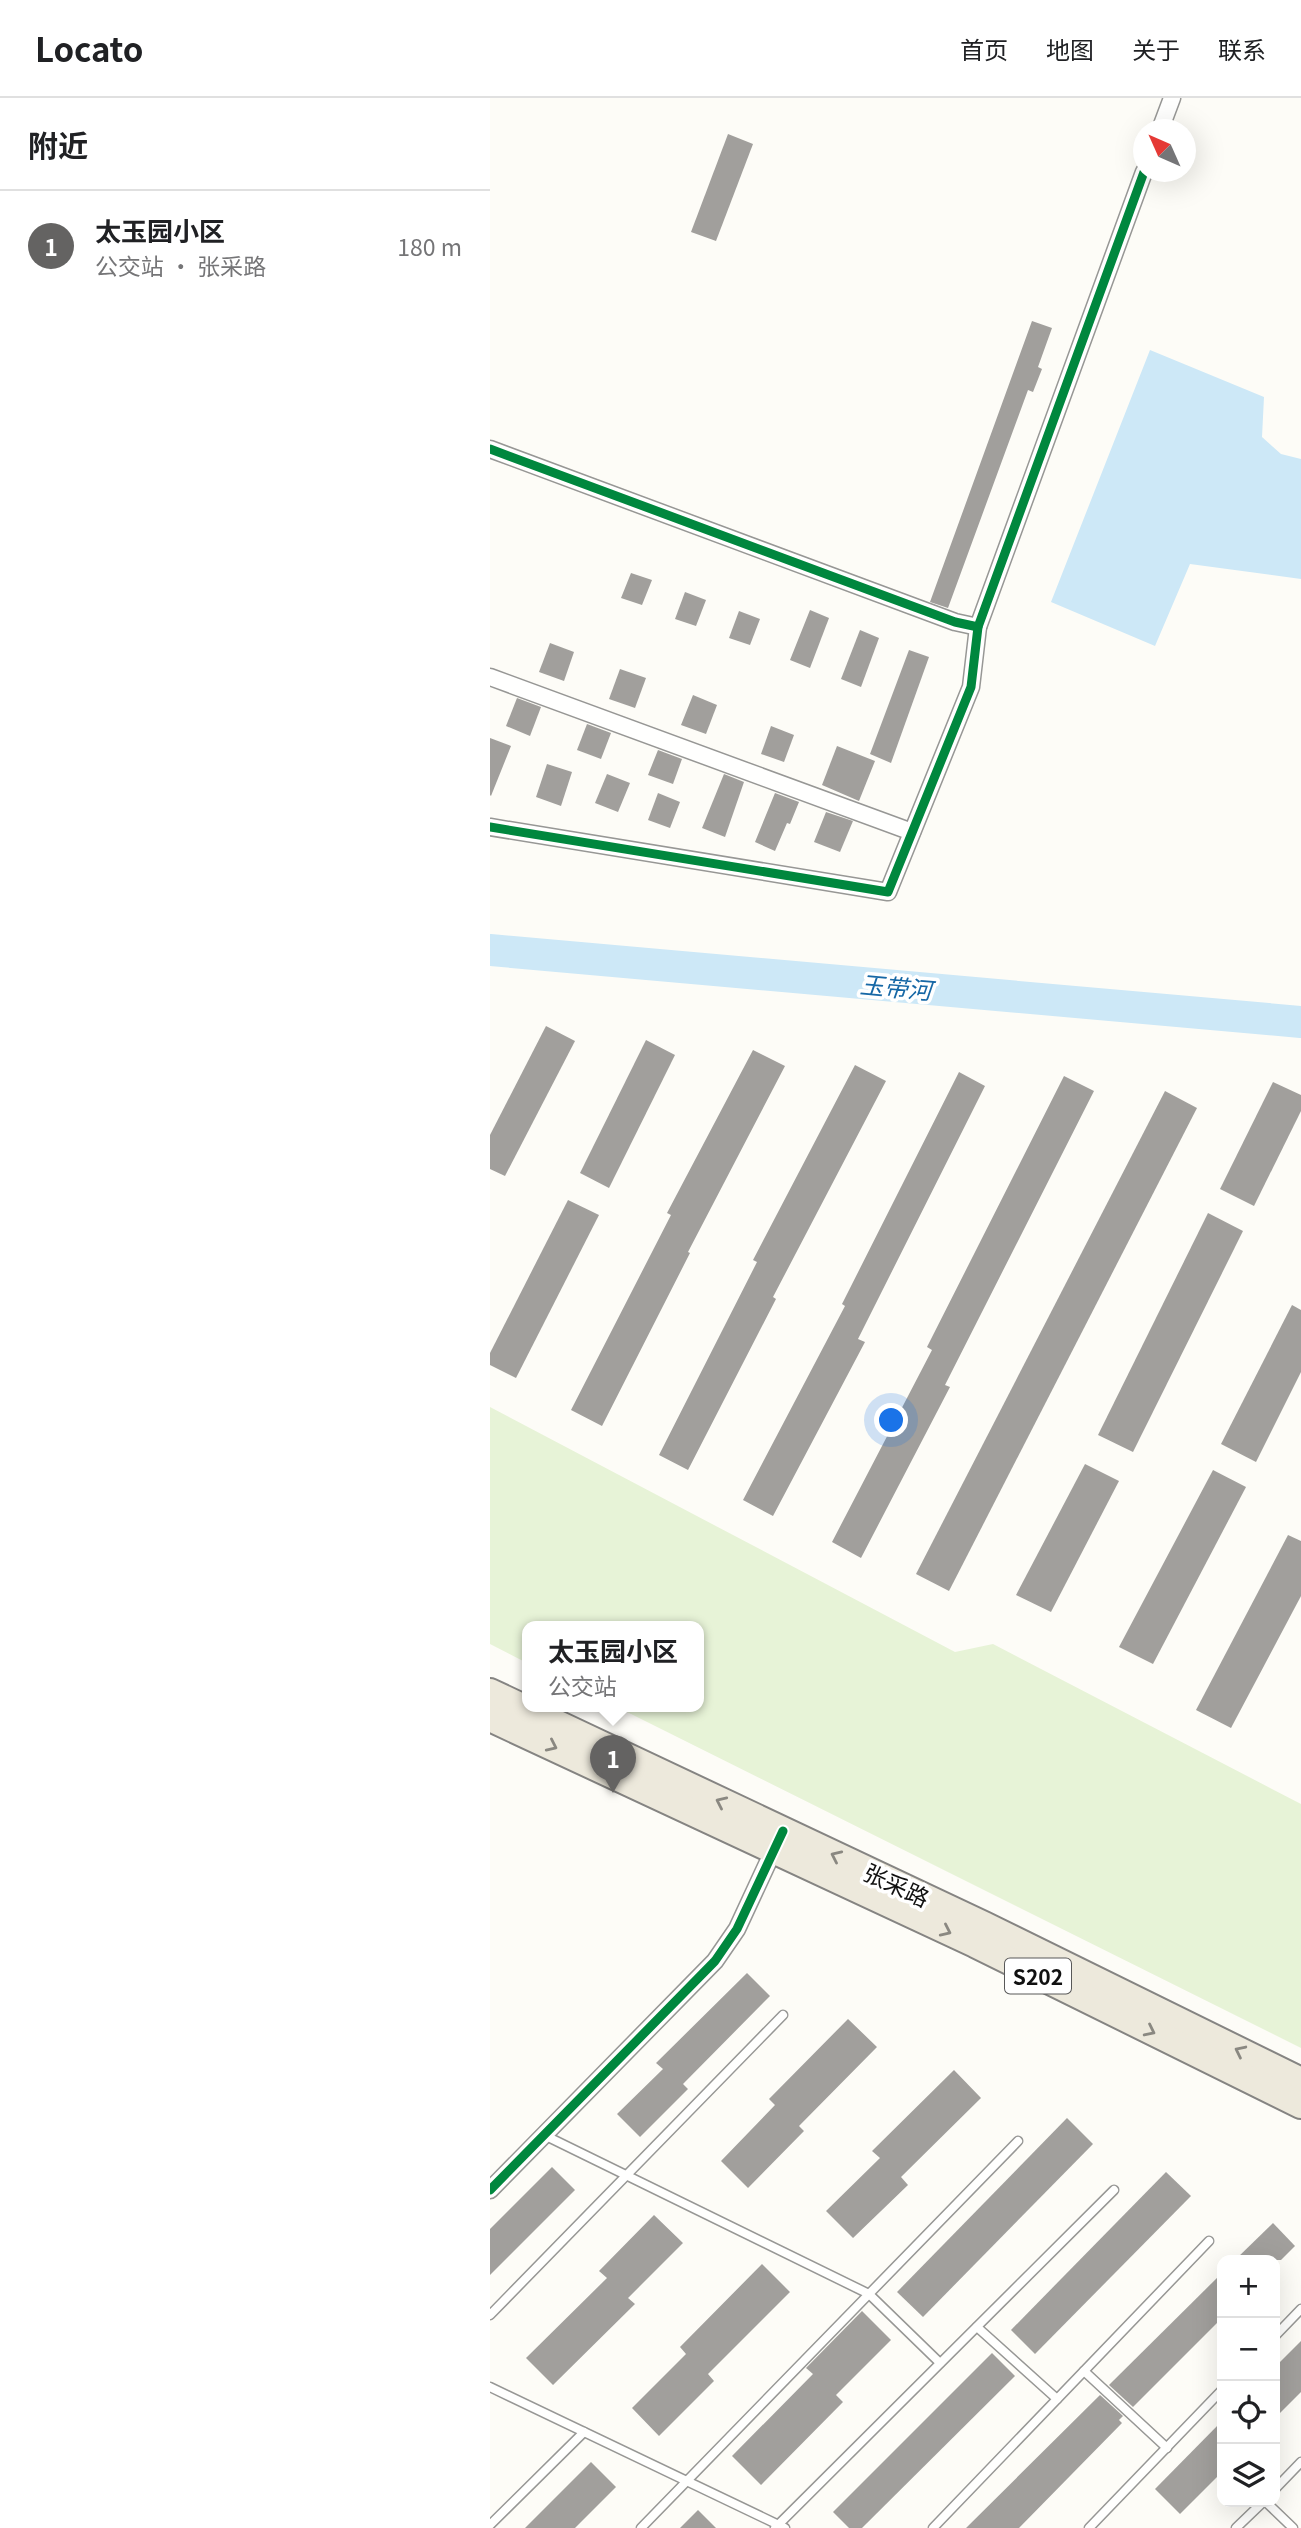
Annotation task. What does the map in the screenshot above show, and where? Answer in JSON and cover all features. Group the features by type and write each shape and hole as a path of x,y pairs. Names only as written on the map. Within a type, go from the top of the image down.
{"main road":[{"name":"张采路","path":"490,1692 522,1708"},
{"name":"张采路","path":"529,1712 975,1944 1301,2105"},
{"name":"张采路","path":"490,1718 984,1925 1301,2081"}],"street":[{"path":"1164,119 1172,98"},
{"path":"490,827 888,892 971,687 978,627 1140,182"},
{"path":"490,449 942,618 978,627"},
{"path":"490,677 912,832"},
{"path":"490,2190 715,1961 737,1928 778,1840"}],"lane":[{"path":"490,2315 783,2015"},
{"path":"544,2135 869,2294 940,2363"},
{"path":"641,2528 1018,2141"},
{"path":"490,2387 780,2527 1114,2190"},
{"path":"933,2528 1209,2241"},
{"path":"1280,2331 1301,2309"},
{"path":"977,2328 1058,2399"},
{"path":"1084,2371 1167,2448"},
{"path":"1089,2528 1217,2395"},
{"path":"490,2525 584,2431"},
{"path":"1280,2484 1301,2462"},
{"path":"1236,2528 1259,2507"},
{"path":"1270,2507 1293,2528"}],"green space":[{"path":"490,1407 955,1652 993,1644 1301,1804 1301,2048 627,1712 704,1712 704,1621 522,1621 522,1660 490,1644"}],"water":[{"path":"1150,350 1264,397 1262,437 1281,454 1301,459 1301,579 1190,564 1155,646 1051,602"}],"building":[{"path":"728,134 753,144 716,241 691,232"},
{"path":"1032,321 1052,328 1038,367 1042,369 1033,392 1028,390 948,608 930,602"},
{"path":"631,573 652,580 642,605 621,598"},
{"path":"685,592 706,600 696,626 675,619"},
{"path":"810,610 829,618 810,668 790,660"},
{"path":"739,611 760,619 750,645 729,638"},
{"path":"860,630 879,638 861,687 841,679"},
{"path":"550,643 574,652 564,681 539,672"},
{"path":"909,650 929,657 891,763 870,754"},
{"path":"620,669 646,678 635,708 609,699"},
{"path":"693,695 717,705 706,734 681,725"},
{"path":"517,698 541,707 530,736 506,726"},
{"path":"587,724 611,733 601,759 577,750"},
{"path":"771,726 794,735 784,762 761,754"},
{"path":"490,738 511,746 491,796 490,795"},
{"path":"837,746 875,761 859,801 822,785"},
{"path":"658,750 682,759 673,784 648,775"},
{"path":"547,764 572,772 561,806 536,797"},
{"path":"607,774 630,783 618,812 595,803"},
{"path":"724,774 744,782 725,837 702,828"},
{"path":"658,793 680,802 670,828 648,820"},
{"path":"775,793 799,802 775,851 755,842"},
{"path":"826,812 853,821 840,852 814,842"},
{"path":"546,1026 575,1041 505,1176 490,1169 490,1135"},
{"path":"646,1040 675,1055 609,1188 580,1173"},
{"path":"753,1050 785,1066 688,1252 690,1253 602,1426 571,1410 671,1215 667,1213"},
{"path":"855,1065 886,1081 773,1297 776,1299 688,1470 659,1455 757,1262 753,1260"},
{"path":"959,1072 985,1086 858,1339 865,1342 773,1516 743,1500 845,1306 842,1304"},
{"path":"1064,1076 1094,1091 945,1385 950,1387 861,1558 832,1542 932,1350 927,1347"},
{"path":"1273,1082 1301,1095 1301,1111 1254,1206 1220,1189"},
{"path":"1165,1091 1197,1108 949,1591 916,1574"},
{"path":"568,1200 599,1215 516,1378 490,1365 490,1353"},
{"path":"1208,1213 1243,1231 1133,1452 1098,1435"},
{"path":"1292,1305 1301,1310 1301,1372 1256,1462 1221,1444"},
{"path":"1085,1464 1119,1481 1051,1612 1016,1595"},
{"path":"1213,1470 1246,1487 1153,1664 1119,1647"},
{"path":"1288,1535 1301,1541 1301,1596 1231,1728 1196,1710"},
{"path":"747,1973 770,1996 683,2084 688,2089 640,2137 617,2114 663,2069 656,2063"},
{"path":"848,2019 877,2047 799,2126 804,2131 748,2188 721,2161 775,2105 769,2099"},
{"path":"954,2070 981,2098 901,2177 908,2185 853,2238 826,2211 880,2158 872,2151"},
{"path":"1067,2118 1093,2144 923,2317 897,2292"},
{"path":"552,2167 575,2190 490,2275 490,2229"},
{"path":"1166,2172 1191,2196 1035,2354 1011,2330"},
{"path":"654,2215 683,2243 628,2298 635,2304 553,2385 526,2358 607,2278 599,2271"},
{"path":"1273,2223 1295,2246 1281,2260 1280,2255 1240,2255"},
{"path":"762,2264 790,2292 708,2374 714,2381 659,2436 632,2408 686,2354 680,2347"},
{"path":"1217,2278 1217,2323 1133,2407 1109,2385"},
{"path":"862,2311 891,2340 836,2395 843,2402 761,2485 732,2456 813,2374 806,2368"},
{"path":"1301,2341 1301,2392 1280,2413 1280,2381 1280,2362"},
{"path":"992,2353 1015,2376 862,2528 849,2528 833,2512"},
{"path":"1100,2395 1123,2416 1119,2420 1122,2423 1019,2528 966,2528"},
{"path":"1217,2426 1217,2477 1180,2514 1155,2489"},
{"path":"591,2462 616,2487 575,2528 525,2528"},
{"path":"698,2510 716,2528 680,2528"}],"waterway":[{"name":"玉带河","path":"490,950 1301,1022"}],"cycle path":[{"path":"490,827 888,892 971,687 978,627 1140,182"},
{"path":"490,449 955,622 978,627"},
{"path":"490,2190 715,1961 737,1929 783,1831"}],"place":[{"name":"太玉园小区","path":"613,1793"}]}
